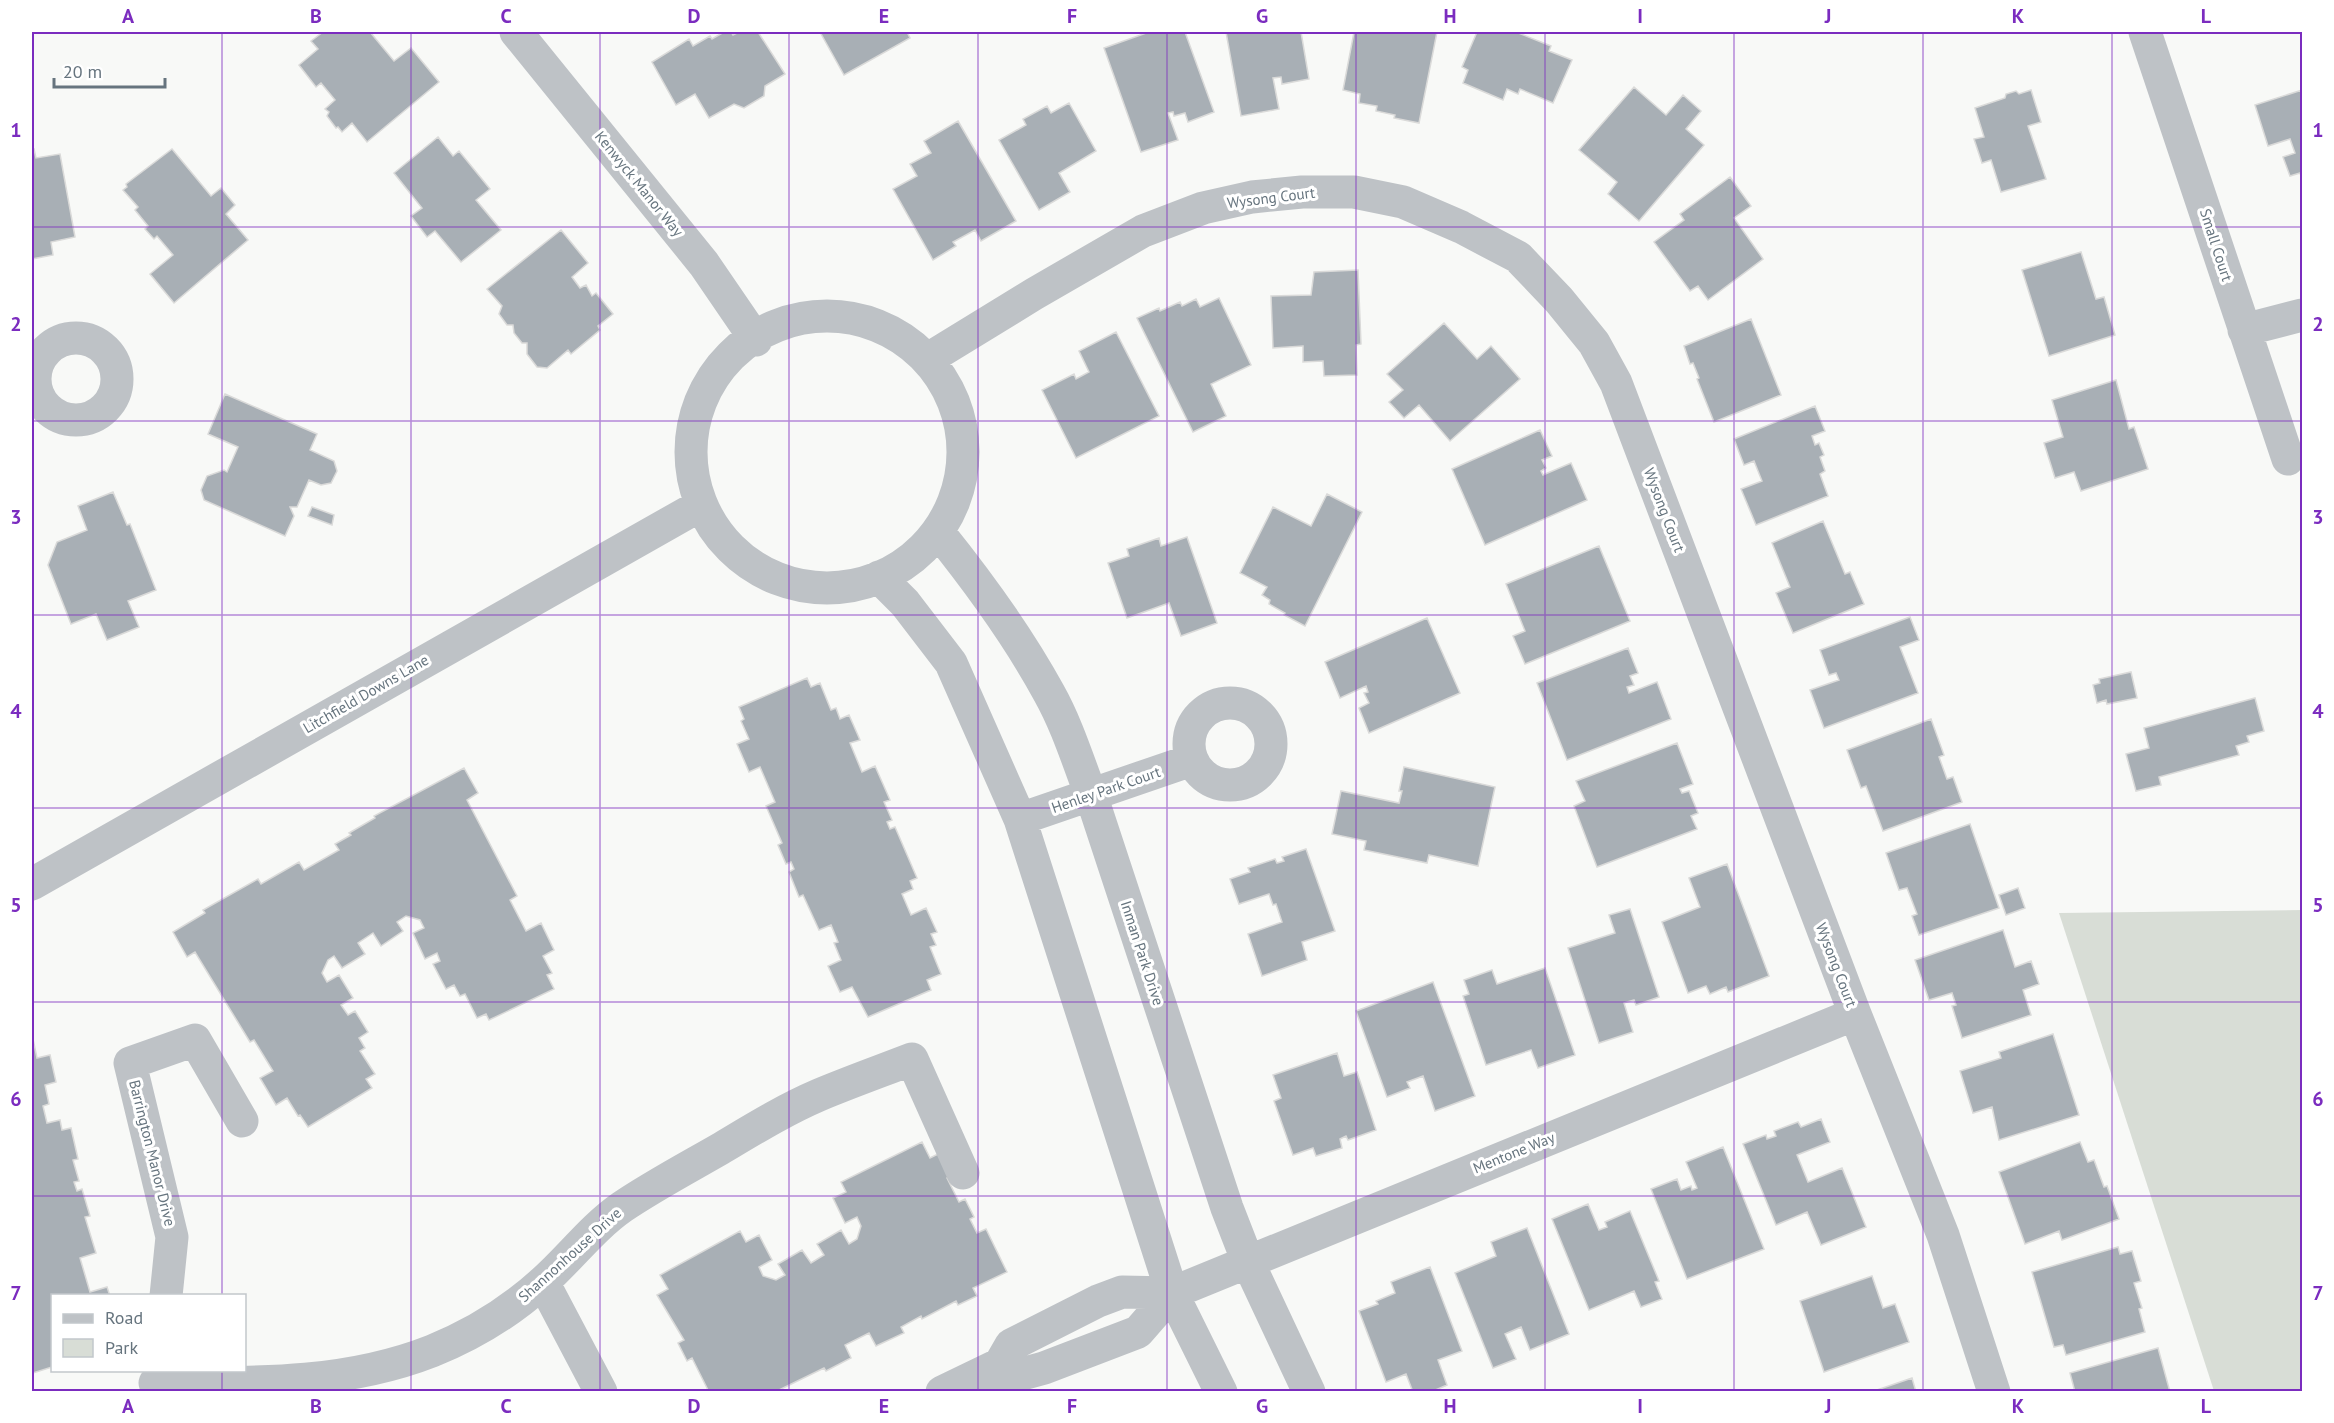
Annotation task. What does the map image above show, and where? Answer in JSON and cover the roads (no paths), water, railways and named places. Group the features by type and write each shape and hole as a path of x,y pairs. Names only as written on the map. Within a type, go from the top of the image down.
{"street":[{"name":"Small Court","path":"2145,32 2288,459"},
{"name":"Kenwyck Manor Way","path":"521,33 704,264 756,340"},
{"name":"Wysong Court","path":"928,359 1143,231 1203,208 1252,197 1302,192 1354,192 1403,202 1461,227 1518,257 1559,300 1594,343 1616,383 1855,1014 1943,1235 1994,1392"},
{"path":"839,312 888,325 928,359 952,400 959,431 963,480 939,533 879,577 830,589 772,579 727,549 701,505 690,456 699,406 727,364 772,328 789,320 839,312"},
{"path":"2244,330 2302,315"},
{"name":"Litchfield Downs Lane","path":"32,884 701,505"},
{"name":"Inman Park Drive","path":"939,533 983,588 1021,644 1050,694 1067,730 1091,795 1202,1134 1248,1262 1309,1392"},
{"path":"879,577 905,603 951,663 1020,819 1172,1293 1221,1392"},
{"name":"Henley Park Court","path":"1020,819 1192,760"},
{"name":"Mentone Way","path":"1172,1293 1855,1014"},
{"name":"Barrington Manor Drive","path":"166,1294 172,1237 130,1063 195,1040 242,1121"},
{"name":"Shannonhouse Drive","path":"155,1382 295,1382 394,1365 434,1350 490,1323 543,1282 577,1247 621,1208 669,1178 770,1119 808,1100 912,1059 963,1173"},
{"path":"543,1282 601,1392"},
{"path":"999,1378 1011,1345 1098,1301 1122,1292 1172,1293"},
{"path":"942,1392 1044,1368 1138,1332 1172,1293"}]}
